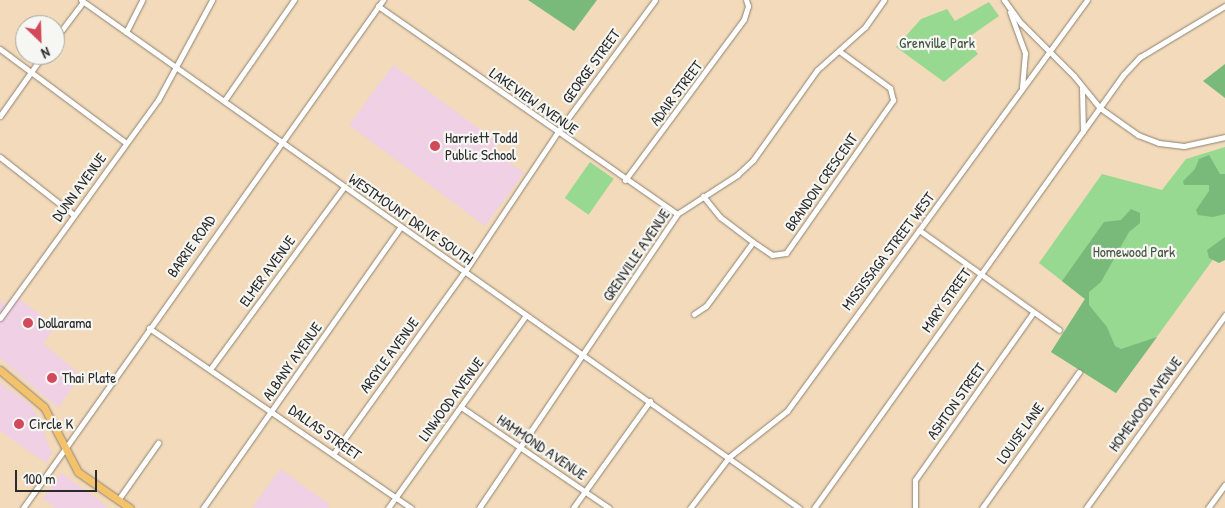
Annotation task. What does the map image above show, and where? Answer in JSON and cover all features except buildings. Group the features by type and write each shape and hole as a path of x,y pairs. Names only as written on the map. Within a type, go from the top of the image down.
{"main road":[{"path":"0,370 40,403 78,472 130,508"}],"street":[{"path":"126,32 142,0"},
{"name":"DUNN AVENUE","path":"0,318 126,143 177,68 212,0"},
{"path":"224,101 294,0"},
{"name":"BARRIE ROAD","path":"23,508 281,140 383,0"},
{"name":"GEORGE STREET","path":"465,272 557,133 655,0"},
{"name":"ADAIR STREET","path":"625,180 744,19 748,6 746,0"},
{"name":"MISSISSAGA STREET WEST","path":"690,508 729,457 787,411 1087,0"},
{"path":"65,25 82,1"},
{"name":"WESTMOUNT DRIVE SOUTH","path":"82,1 281,140 400,228 650,401 799,508"},
{"name":"GRENVILLE AVENUE","path":"479,508 584,356 677,214 737,175 753,160 811,79 865,27 881,1"},
{"path":"1006,2 1021,23 1050,51 1100,108 1138,135 1160,144 1190,146 1225,137"},
{"path":"1006,2 1025,53 1022,89"},
{"name":"LAKEVIEW AVENUE","path":"378,6 557,133 677,214"},
{"name":"MARY STREET","path":"814,508 1123,74 1140,57 1225,6"},
{"path":"0,49 126,143"},
{"name":"BRANDON CRESCENT","path":"703,196 720,217 753,242 772,255 786,254 893,100 890,88 838,51"},
{"path":"0,116 36,65"},
{"path":"1082,88 1083,131"},
{"path":"0,157 74,215"},
{"name":"ELMER AVENUE","path":"210,368 344,188"},
{"name":"ALBANY AVENUE","path":"203,508 400,228"},
{"path":"919,230 1059,330"},
{"path":"694,314 706,306 753,242"},
{"name":"ARGYLE AVENUE","path":"334,454 465,272"},
{"name":"ASHTON STREET","path":"915,508 915,480 1033,313"},
{"name":"LINWOOD AVENUE","path":"388,508 526,315"},
{"name":"HOMEWOOD AVENUE","path":"1086,508 1225,315"},
{"name":"DALLAS STREET","path":"149,328 273,411 411,508"},
{"name":"LOUISE LANE","path":"982,508 1079,372"},
{"path":"573,508 650,401"},
{"name":"HAMMOND AVENUE","path":"461,407 609,508"},
{"path":"118,500 158,443"},
{"path":"1208,508 1225,485"}],"shaded area":[{"name":"Harriett Todd Public School","path":"393,65 497,142 492,150 524,173 485,226 349,125"},
{"path":"14,295 56,326 43,343 81,375 58,408 0,358 0,299 3,306"},
{"path":"0,383 31,405 52,454 46,463 0,431"},
{"path":"280,469 330,505 328,508 252,508"},
{"path":"61,473 107,506 105,508 56,508 43,499"}],"green space":[{"path":"528,0 597,0 574,31"},
{"name":"Grenville Park","path":"989,2 999,16 966,39 978,54 944,82 896,47 921,19 947,9 955,21"},
{"path":"1225,64 1225,98 1203,81"},
{"name":"Homewood Park","path":"1225,147 1225,243 1116,393 1051,352 1085,299 1039,263 1102,174 1162,190 1186,159"},
{"path":"1209,155 1220,174 1225,174 1225,214 1213,217 1198,215 1196,210 1209,191 1209,185 1184,185 1183,181 1195,169 1199,159"},
{"path":"590,162 614,179 589,215 565,198"},
{"path":"1131,209 1140,213 1140,223 1129,232 1101,282 1089,292 1089,305 1107,327 1115,346 1121,349 1157,337 1116,393 1051,352 1085,299 1062,281 1104,222 1121,220"},
{"path":"1225,237 1225,260 1219,263 1209,258 1207,250"}],"place":[{"name":"Harriett Todd Public School","path":"435,146"},
{"name":"Dollarama","path":"28,323"},
{"name":"Thai Plate","path":"52,378"},
{"name":"Circle K","path":"19,424"}]}
